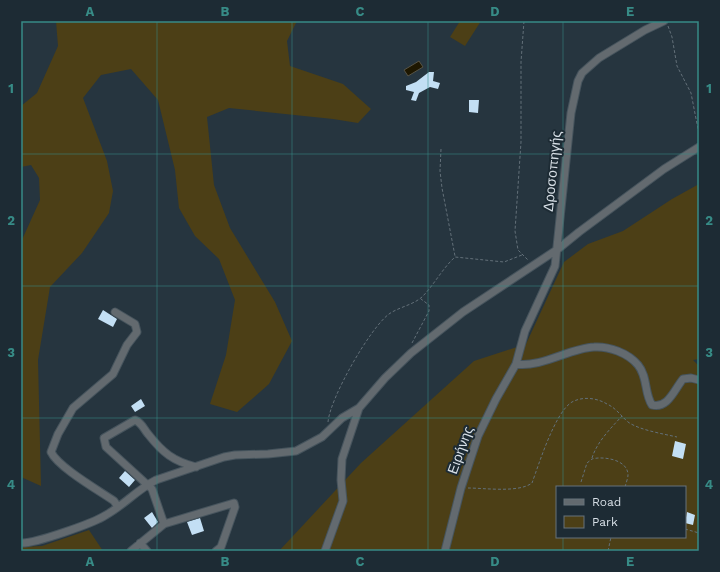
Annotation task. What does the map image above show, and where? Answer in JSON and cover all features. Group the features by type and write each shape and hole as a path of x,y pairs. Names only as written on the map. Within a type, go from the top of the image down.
{"street":[{"name":"Δροσοπηγής","path":"516,364 525,331 555,266 558,249 571,113 578,81 582,73 599,58 645,30 664,21"},
{"path":"21,542 26,543 49,537 104,516 118,508 147,484 196,467 235,455 268,454 296,450 309,445 328,432 342,418 359,408 385,378 411,353 463,312 558,249 652,178 699,147"},
{"path":"115,312 135,324 137,332 127,344 113,374 73,408 58,434 51,452 53,458 114,501 118,508"},
{"path":"516,364 522,365 558,358 593,347 615,350 630,356 639,366 644,375 648,400 652,405 657,406 662,406 668,401 683,380 691,378 699,380"},
{"name":"Ειρήνης","path":"445,551 461,488 478,436 496,399 516,364"},
{"path":"325,551 343,501 341,480 342,459 359,408"},
{"path":"164,524 152,489 106,447 104,438 136,420 140,422 148,434 167,455 177,461 196,467"},
{"path":"131,551 164,524 230,503 234,504 235,507 221,547 216,551"},
{"path":"140,543 147,551"}],"path":[{"path":"524,21 521,142 515,231 518,250 534,264"},
{"path":"664,21 670,31 677,66 691,93 699,134"},
{"path":"441,149 440,161 442,188 455,257"},
{"path":"455,257 504,262 522,255"},
{"path":"328,432 330,409 343,380 364,345 389,314 420,299 455,257"},
{"path":"409,348 429,311 429,305 420,299"},
{"path":"461,488 516,489 532,483 550,435 564,410 571,402 578,399 594,398 607,403 629,422 638,427 677,437"},
{"path":"581,482 587,463 592,459 595,450 604,435 622,416"},
{"path":"592,459 607,458 618,462 626,468 628,474 625,486"},
{"path":"686,530 699,534"},
{"path":"608,551 611,538"}],"green space":[{"path":"56,21 297,21 287,41 290,66 343,84 371,109 358,123 229,108 207,117 214,185 230,228 275,302 292,341 269,384 237,412 210,404 226,355 235,300 219,259 195,236 179,208 175,170 158,100 131,69 101,75 83,98 107,161 113,191 109,213 82,253 50,287 38,360 41,486 21,477 21,242 40,200 39,178 31,165 21,167 21,106 37,93 58,46"},
{"path":"460,21 481,21 465,46 450,37"},
{"path":"699,184 699,359 693,360 699,366 699,551 279,551 361,463 474,361 526,344 564,262 588,244 623,231 672,199"},
{"path":"89,530 103,551 21,551 21,547 42,546"}],"shaded area":[{"path":"419,61 423,67 408,76 404,70"}],"building":[{"path":"429,72 434,72 433,81 440,83 438,89 430,87 419,93 416,101 411,100 414,92 406,90 406,86 416,82"},
{"path":"469,100 479,100 478,113 469,112"},
{"path":"103,310 117,319 113,327 98,319"},
{"path":"141,399 145,406 135,412 131,406"},
{"path":"675,441 686,444 683,459 672,456"},
{"path":"125,471 135,480 129,487 119,478"},
{"path":"152,512 158,522 152,528 144,518"},
{"path":"687,512 695,515 693,525 686,523"},
{"path":"200,518 204,531 192,535 187,522"}]}
